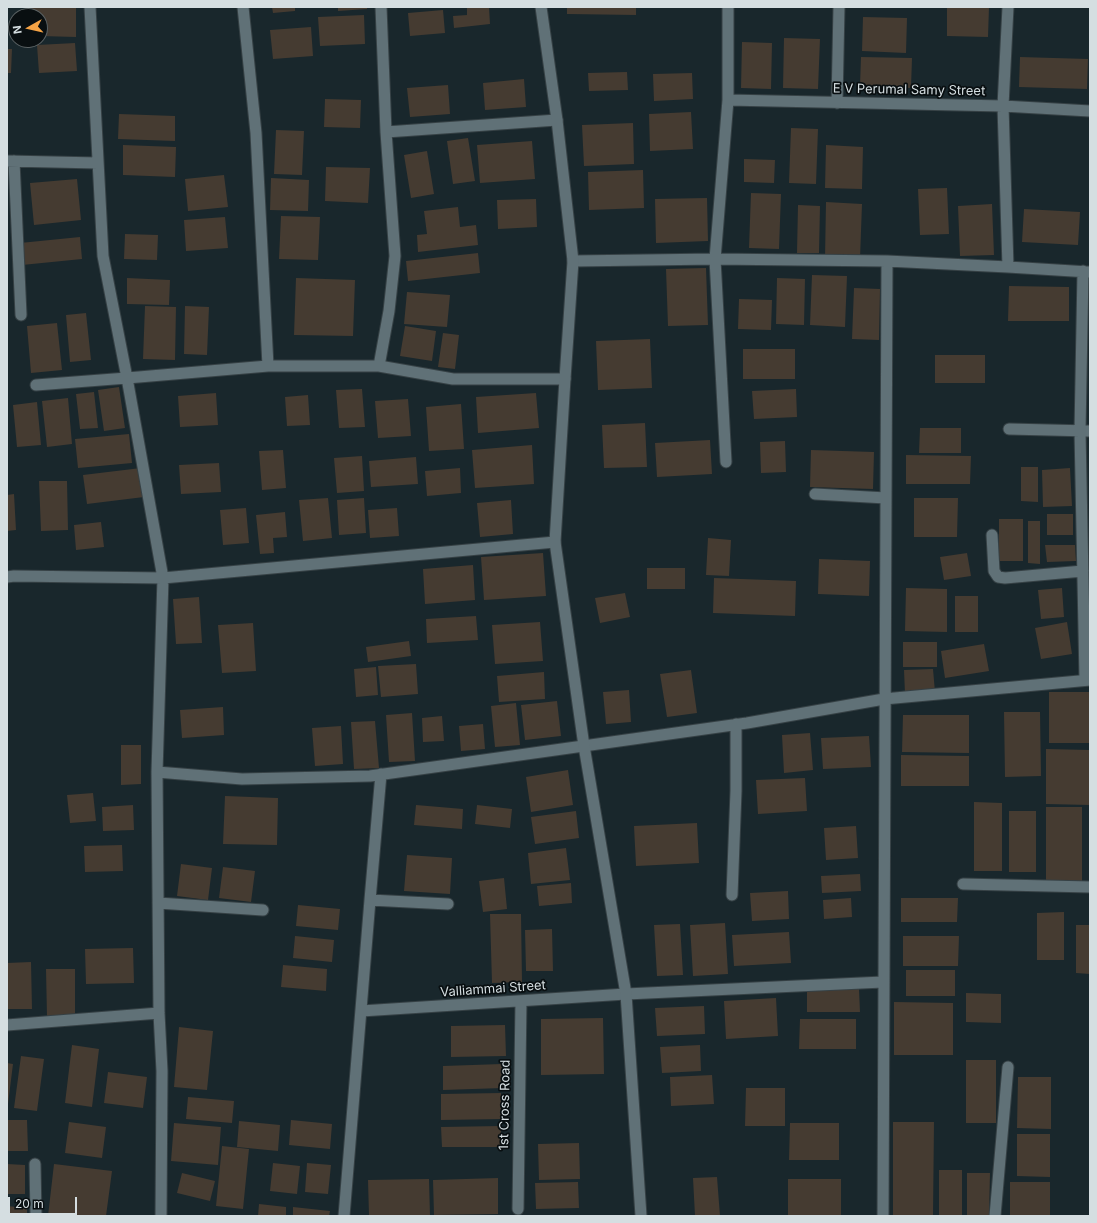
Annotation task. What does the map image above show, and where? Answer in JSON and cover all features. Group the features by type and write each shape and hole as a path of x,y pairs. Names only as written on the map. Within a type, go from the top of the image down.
{"street":[{"path":"90,7 103,256 127,378 163,578 157,772 159,1013 162,1071 161,1216"},
{"path":"243,7 256,133 268,366"},
{"path":"378,366 389,311 395,256 386,132 380,7"},
{"path":"541,7 557,120 573,261 564,379 555,542 584,746 626,994 641,1216"},
{"path":"726,462 715,259 728,100 728,7"},
{"path":"837,103 839,7"},
{"path":"1008,7 1003,106 1008,267"},
{"name":"E V Perumal Samy Street","path":"728,100 1003,106 1090,111"},
{"path":"386,132 557,120"},
{"path":"21,315 10,161 98,163"},
{"path":"157,772 242,779 370,776 736,724 884,700 1088,680 1083,571 1086,556 1085,431 1087,272 887,261 715,259 573,261"},
{"path":"883,1216 887,261"},
{"path":"36,385 268,366 378,366 453,379 564,379"},
{"path":"1009,429 1085,431"},
{"path":"815,494 886,498"},
{"path":"992,535 994,571 998,577 1005,578 1083,571"},
{"path":"7,577 163,578 555,542"},
{"path":"732,895 736,791 736,724"},
{"path":"344,1216 381,774"},
{"path":"963,884 1090,887"},
{"path":"370,900 448,904"},
{"path":"158,903 263,910"},
{"name":"Valliammai Street","path":"361,1011 626,994 883,982"},
{"name":"1st Cross Road","path":"518,1209 521,1001"},
{"path":"7,1025 159,1013"},
{"path":"995,1216 1008,1067"},
{"path":"35,1164 36,1216"}],"building":[{"path":"76,7 76,37 48,36 48,8 32,8"},
{"path":"272,7 295,7 295,11 273,13"},
{"path":"338,7 367,7 367,9 338,11"},
{"path":"467,7 489,7 490,24 454,28 453,16 467,15"},
{"path":"567,7 636,7 636,15 567,14"},
{"path":"947,7 989,7 988,37 947,36"},
{"path":"443,10 445,33 410,36 408,13"},
{"path":"364,15 365,44 320,46 318,17"},
{"path":"863,17 907,18 906,53 862,51"},
{"path":"311,27 313,56 273,59 270,30"},
{"path":"784,38 820,39 818,89 783,88"},
{"path":"742,42 772,43 771,89 741,88"},
{"path":"75,43 77,71 39,73 37,48 48,48 48,44"},
{"path":"7,49 12,49 11,73 7,73"},
{"path":"861,57 912,58 911,88 860,86"},
{"path":"1020,57 1088,59 1087,89 1019,87"},
{"path":"627,72 628,90 589,91 588,73"},
{"path":"692,73 693,99 654,101 653,74"},
{"path":"524,79 526,107 485,110 483,83"},
{"path":"448,85 450,114 410,117 407,88"},
{"path":"325,99 361,100 360,128 324,127"},
{"path":"691,112 693,149 650,151 649,114"},
{"path":"119,114 175,116 175,141 118,139"},
{"path":"633,123 634,164 584,166 582,125"},
{"path":"791,128 818,129 816,184 789,183"},
{"path":"276,130 304,131 302,175 274,174"},
{"path":"468,138 475,181 453,184 447,141"},
{"path":"532,141 535,179 480,183 477,145"},
{"path":"123,145 176,147 175,177 123,175"},
{"path":"826,145 863,147 862,189 825,188"},
{"path":"427,151 434,194 411,198 404,155"},
{"path":"744,159 775,160 774,183 744,182"},
{"path":"326,167 370,168 368,203 325,201"},
{"path":"643,170 644,208 589,210 588,172"},
{"path":"224,175 228,207 188,211 185,179"},
{"path":"271,178 309,180 308,211 270,210"},
{"path":"77,179 81,220 34,225 30,183"},
{"path":"947,188 949,234 920,235 918,189"},
{"path":"751,193 781,194 779,249 749,248"},
{"path":"707,198 708,241 656,243 655,199"},
{"path":"536,199 537,227 498,229 497,200"},
{"path":"826,202 862,204 860,259 825,258"},
{"path":"992,204 994,255 960,256 958,206"},
{"path":"798,205 820,206 819,253 797,253"},
{"path":"458,207 460,227 476,225 478,245 418,252 417,235 427,234 424,211"},
{"path":"1024,209 1080,212 1078,245 1022,242"},
{"path":"281,216 320,217 318,260 279,259"},
{"path":"225,217 228,248 186,251 184,220"},
{"path":"125,234 158,235 157,260 124,259"},
{"path":"80,237 82,259 22,265 20,243"},
{"path":"478,253 480,273 408,281 406,261"},
{"path":"706,268 708,325 668,326 666,269"},
{"path":"812,275 847,276 845,327 810,325"},
{"path":"127,278 170,280 169,305 127,304"},
{"path":"296,278 355,280 353,336 294,335"},
{"path":"777,278 805,279 804,325 776,324"},
{"path":"1009,286 1069,287 1069,321 1008,321"},
{"path":"854,288 880,289 879,340 852,339"},
{"path":"407,292 450,295 447,327 404,324"},
{"path":"739,299 772,300 771,330 738,329"},
{"path":"145,306 176,307 175,360 143,359"},
{"path":"185,306 209,307 207,355 184,354"},
{"path":"86,313 91,360 70,362 66,315"},
{"path":"57,323 62,370 31,373 27,326"},
{"path":"405,326 436,331 432,361 400,356"},
{"path":"443,333 459,335 455,369 438,367"},
{"path":"650,339 652,388 598,390 596,341"},
{"path":"743,349 795,349 795,379 743,379"},
{"path":"935,355 985,355 985,383 935,383"},
{"path":"119,387 125,428 104,431 98,390"},
{"path":"362,389 365,427 339,428 336,390"},
{"path":"796,389 797,417 754,419 752,391"},
{"path":"94,392 98,428 80,429 76,394"},
{"path":"216,393 218,425 180,427 178,396"},
{"path":"536,393 539,428 478,433 476,397"},
{"path":"308,395 310,425 287,426 285,397"},
{"path":"68,398 72,444 47,447 42,401"},
{"path":"408,399 411,436 378,438 375,401"},
{"path":"37,402 41,445 17,447 13,405"},
{"path":"461,404 464,449 429,451 426,407"},
{"path":"645,423 647,467 604,468 602,425"},
{"path":"920,428 961,428 961,453 919,453"},
{"path":"129,434 132,463 78,468 75,439"},
{"path":"710,440 712,474 657,477 655,443"},
{"path":"785,441 786,472 761,473 760,442"},
{"path":"532,445 534,484 475,488 472,450"},
{"path":"283,450 286,488 262,490 259,451"},
{"path":"811,450 874,452 873,489 810,487"},
{"path":"906,455 971,456 970,484 906,484"},
{"path":"362,456 364,491 337,493 334,458"},
{"path":"416,457 418,484 371,487 369,461"},
{"path":"219,463 221,492 181,494 179,465"},
{"path":"1021,467 1038,467 1038,502 1021,501"},
{"path":"141,468 144,497 87,504 83,475"},
{"path":"460,468 461,493 427,496 425,471"},
{"path":"1070,468 1072,506 1043,507 1042,470"},
{"path":"39,481 67,481 68,530 41,531"},
{"path":"14,494 16,530 7,531 7,495"},
{"path":"328,498 332,538 303,541 299,500"},
{"path":"364,498 366,533 339,535 337,500"},
{"path":"914,498 958,498 957,537 914,537"},
{"path":"511,500 513,534 480,537 477,503"},
{"path":"246,508 249,543 223,545 220,510"},
{"path":"397,508 399,536 370,538 368,510"},
{"path":"285,512 287,537 273,538 274,553 260,554 256,515"},
{"path":"1047,514 1073,514 1073,535 1047,535"},
{"path":"999,519 1023,519 1023,561 999,561"},
{"path":"1028,521 1040,521 1040,564 1028,563"},
{"path":"101,522 104,547 76,550 74,525"},
{"path":"708,538 731,540 729,576 706,575"},
{"path":"1045,545 1075,545 1076,561 1047,562"},
{"path":"543,553 546,596 484,600 481,557"},
{"path":"967,553 971,576 944,580 940,557"},
{"path":"819,559 870,561 869,596 818,594"},
{"path":"473,565 475,600 425,604 423,569"},
{"path":"647,568 685,568 685,589 647,589"},
{"path":"714,578 796,581 795,616 713,613"},
{"path":"906,588 947,589 947,632 905,631"},
{"path":"1062,588 1064,617 1041,619 1038,590"},
{"path":"625,593 630,617 600,623 595,598"},
{"path":"955,596 978,596 978,632 955,632"},
{"path":"199,597 202,643 176,644 173,599"},
{"path":"476,616 478,640 427,643 426,619"},
{"path":"540,622 543,661 495,664 492,625"},
{"path":"1067,622 1072,654 1041,659 1035,628"},
{"path":"253,623 256,671 222,673 218,625"},
{"path":"409,641 411,656 368,662 366,647"},
{"path":"903,642 937,642 937,667 903,667"},
{"path":"984,644 989,671 945,678 941,651"},
{"path":"416,664 418,694 381,697 378,666"},
{"path":"376,667 378,695 356,697 354,669"},
{"path":"933,669 935,692 905,694 904,670"},
{"path":"691,670 697,713 667,717 660,674"},
{"path":"544,672 545,699 499,702 497,676"},
{"path":"629,690 631,722 606,724 603,692"},
{"path":"1049,692 1090,692 1090,743 1049,743"},
{"path":"557,701 561,736 525,740 521,705"},
{"path":"516,703 520,745 495,747 491,706"},
{"path":"223,707 224,735 182,738 180,710"},
{"path":"1004,712 1040,712 1041,776 1005,777"},
{"path":"412,713 415,761 389,762 386,715"},
{"path":"903,715 969,715 969,753 902,752"},
{"path":"442,716 444,741 423,742 422,718"},
{"path":"375,721 379,768 354,769 351,722"},
{"path":"483,724 485,749 461,751 459,726"},
{"path":"341,726 343,764 315,766 312,728"},
{"path":"810,733 813,770 784,773 782,735"},
{"path":"869,736 871,767 823,769 821,738"},
{"path":"121,745 141,745 141,784 121,785"},
{"path":"1046,749 1090,750 1090,805 1046,804"},
{"path":"901,755 969,756 969,786 901,786"},
{"path":"568,770 573,805 531,812 526,777"},
{"path":"805,778 807,811 758,814 756,780"},
{"path":"93,793 96,821 70,823 67,795"},
{"path":"225,796 278,798 277,845 223,844"},
{"path":"974,802 1002,803 1002,871 974,871"},
{"path":"133,805 134,830 103,831 102,807"},
{"path":"416,805 463,809 462,829 414,825"},
{"path":"477,805 512,809 510,828 475,824"},
{"path":"1046,807 1082,807 1082,881 1046,881"},
{"path":"576,811 579,838 535,844 531,817"},
{"path":"1009,811 1036,811 1036,872 1009,872"},
{"path":"697,823 699,863 636,866 634,826"},
{"path":"856,826 858,858 826,860 824,828"},
{"path":"122,845 123,871 85,872 84,846"},
{"path":"566,848 570,880 531,884 528,853"},
{"path":"407,855 452,858 450,894 404,891"},
{"path":"181,864 212,868 208,900 177,896"},
{"path":"223,867 255,871 251,902 219,898"},
{"path":"860,874 861,891 822,893 821,876"},
{"path":"504,878 507,909 483,912 479,881"},
{"path":"571,883 572,903 539,906 537,886"},
{"path":"788,891 789,919 752,921 750,893"},
{"path":"851,898 852,917 824,919 823,900"},
{"path":"901,898 958,898 957,922 901,922"},
{"path":"298,905 340,909 338,930 296,926"},
{"path":"1064,912 1064,960 1037,960 1037,913"},
{"path":"490,914 521,914 522,982 492,983"},
{"path":"725,923 728,974 693,976 690,925"},
{"path":"680,924 683,975 657,976 654,925"},
{"path":"1076,925 1090,925 1090,974 1076,973"},
{"path":"552,929 553,971 526,971 525,930"},
{"path":"789,932 791,963 734,966 732,935"},
{"path":"295,936 334,940 332,962 293,958"},
{"path":"903,936 959,936 958,966 903,966"},
{"path":"133,948 134,983 86,984 85,949"},
{"path":"31,962 32,1009 7,1009 7,963"},
{"path":"283,965 327,969 326,991 281,987"},
{"path":"46,969 75,969 75,1016 47,1017"},
{"path":"906,970 955,970 955,996 906,996"},
{"path":"807,989 859,989 860,1012 807,1012"},
{"path":"966,993 1001,994 1001,1023 966,1022"},
{"path":"776,998 778,1036 726,1039 724,1001"},
{"path":"894,1002 953,1003 953,1055 894,1055"},
{"path":"704,1006 705,1034 657,1036 655,1008"},
{"path":"603,1018 604,1074 541,1075 541,1019"},
{"path":"800,1019 856,1019 856,1049 799,1049"},
{"path":"505,1025 506,1056 451,1057 451,1026"},
{"path":"179,1027 213,1031 207,1090 174,1087"},
{"path":"72,1045 99,1049 92,1107 65,1103"},
{"path":"700,1045 701,1071 662,1073 660,1047"},
{"path":"21,1056 44,1059 37,1111 14,1108"},
{"path":"966,1060 996,1060 996,1123 966,1123"},
{"path":"7,1063 13,1064 8,1104 7,1104"},
{"path":"502,1064 503,1088 443,1090 443,1066"},
{"path":"108,1072 147,1077 143,1108 104,1103"},
{"path":"712,1075 714,1104 671,1106 670,1077"},
{"path":"1018,1077 1051,1077 1051,1129 1017,1128"},
{"path":"746,1088 785,1088 785,1126 745,1126"},
{"path":"501,1093 502,1119 441,1120 441,1094"},
{"path":"188,1097 234,1101 232,1123 186,1119"},
{"path":"7,1120 27,1120 28,1151 7,1151"},
{"path":"291,1120 332,1124 330,1149 289,1145"},
{"path":"239,1121 280,1125 278,1151 237,1147"},
{"path":"69,1122 106,1127 102,1158 65,1153"},
{"path":"893,1122 934,1122 933,1216 893,1216"},
{"path":"174,1123 221,1127 218,1165 171,1161"},
{"path":"790,1123 839,1123 839,1160 789,1160"},
{"path":"501,1126 501,1147 442,1147 441,1127"},
{"path":"1017,1134 1050,1134 1050,1177 1017,1176"},
{"path":"579,1143 580,1179 539,1180 538,1144"},
{"path":"222,1146 249,1149 243,1209 216,1206"},
{"path":"273,1163 300,1166 297,1194 270,1191"},
{"path":"307,1163 331,1165 328,1194 305,1192"},
{"path":"7,1164 25,1165 25,1194 7,1194"},
{"path":"54,1164 112,1171 106,1216 48,1216"},
{"path":"939,1170 962,1170 962,1216 939,1216"},
{"path":"182,1173 215,1181 210,1201 177,1193"},
{"path":"967,1173 990,1173 989,1216 967,1216"},
{"path":"717,1177 720,1216 695,1216 693,1178"},
{"path":"498,1178 498,1214 434,1215 433,1180"},
{"path":"429,1179 430,1216 369,1216 368,1180"},
{"path":"788,1179 841,1179 841,1216 788,1216"},
{"path":"578,1182 579,1208 536,1209 535,1183"},
{"path":"1010,1182 1050,1182 1050,1216 1010,1216"},
{"path":"259,1204 286,1207 286,1216 258,1216"},
{"path":"7,1206 27,1208 27,1216 7,1216"},
{"path":"293,1207 330,1211 329,1216 293,1216"}]}
